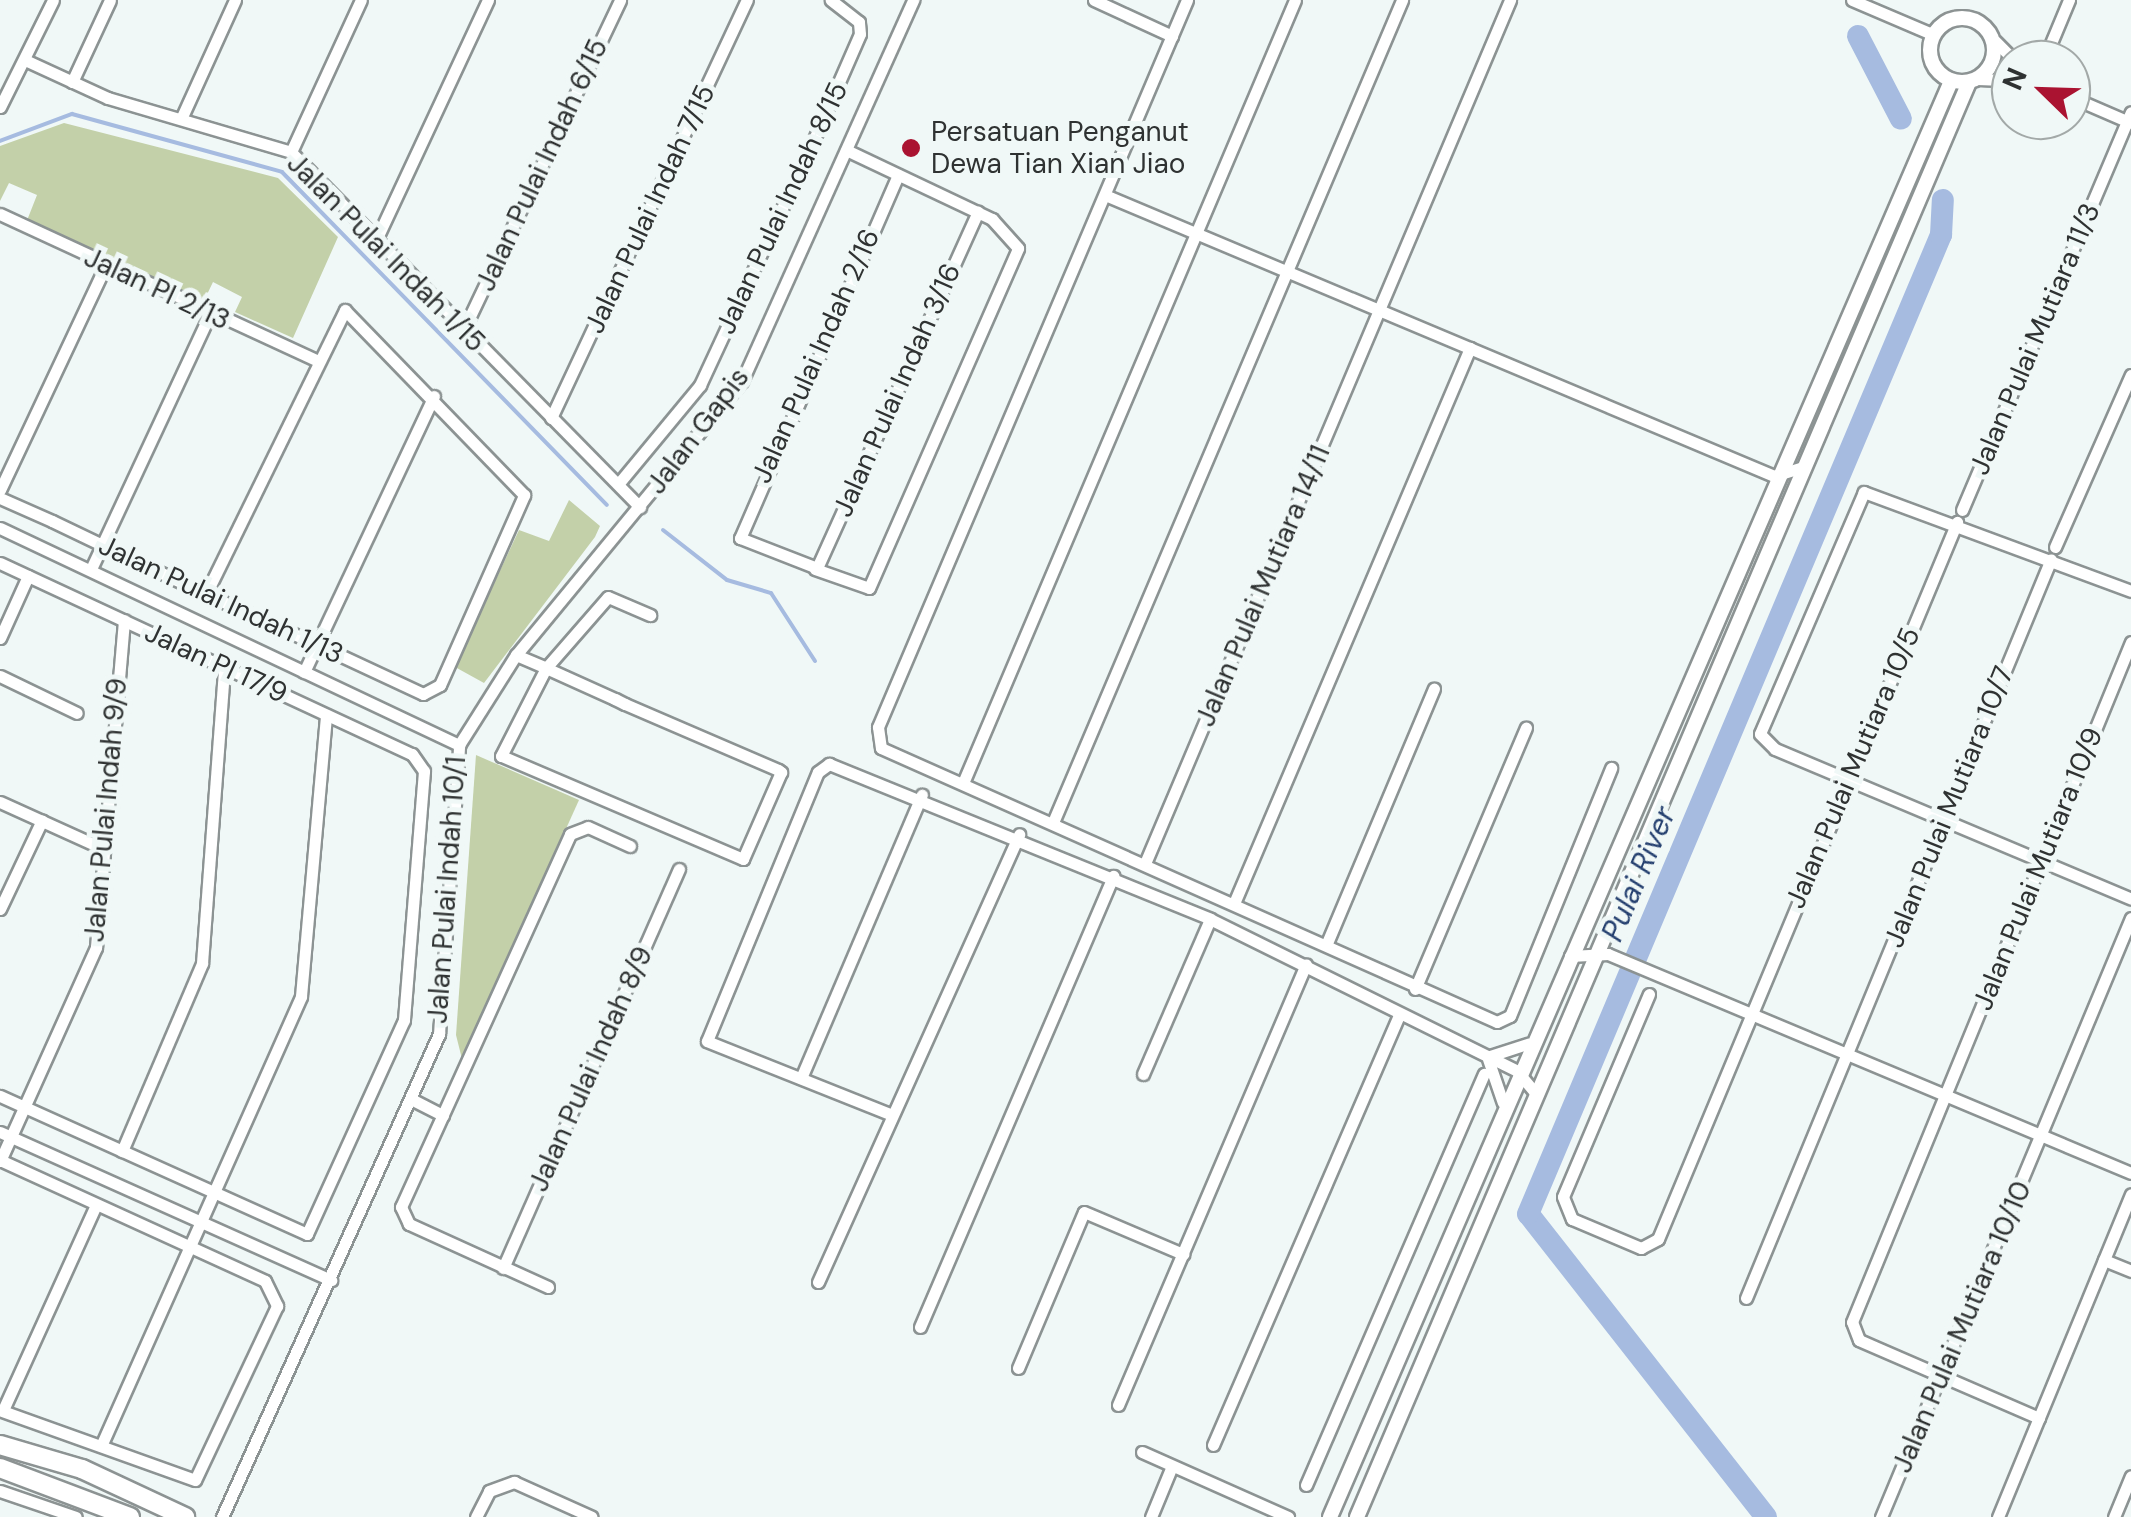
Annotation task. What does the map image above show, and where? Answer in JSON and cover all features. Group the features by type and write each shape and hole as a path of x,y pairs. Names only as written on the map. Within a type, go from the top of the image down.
{"main road":[{"path":"0,1445 82,1469 185,1517"},
{"path":"0,1468 130,1517"}],"street":[{"path":"0,107 53,0"},
{"path":"72,82 110,0"},
{"path":"181,119 235,0"},
{"path":"291,152 361,0"},
{"path":"377,238 488,0"},
{"name":"Jalan Pulai Indah 6/15","path":"464,329 620,0"},
{"name":"Jalan Pulai Indah 7/15","path":"551,418 747,0"},
{"name":"Jalan Pulai Indah 8/15","path":"619,483 700,385 859,22 831,0"},
{"name":"Jalan Gapis","path":"459,745 516,655 742,381 914,0"},
{"path":"1094,0 1172,36"},
{"path":"1187,0 878,727 884,751 1054,820 1327,942 1415,988 1488,1020 1510,1016 1611,768"},
{"path":"963,782 1295,0"},
{"path":"1054,820 1402,0"},
{"name":"Jalan Pulai Mutiara 14/11","path":"1146,861 1510,0"},
{"path":"1852,0 1934,36"},
{"path":"2052,40 2069,0"},
{"path":"1991,81 1952,82 1932,64 1934,36 1959,17 1995,40"},
{"path":"1356,1517 1534,1091 1601,953 1816,443 1991,47"},
{"name":"Jalan Pulai Indah 1/15","path":"25,60 72,82 291,152 640,506"},
{"path":"1330,1517 1528,1044 1774,476 1952,82"},
{"path":"2091,103 2130,118"},
{"name":"Jalan Pulai Mutiara 11/3","path":"1960,516 2130,118"},
{"path":"816,568 869,588 1018,248 978,212 846,150"},
{"name":"Jalan Pulai Indah 2/16","path":"816,568 740,538 898,175"},
{"path":"1106,195 1774,476 1794,476 1816,443"},
{"name":"Jalan Pulai Indah 3/16","path":"816,568 978,212"},
{"name":"Jalan PI 2/13","path":"0,215 316,360"},
{"path":"0,490 106,265"},
{"path":"206,594 338,315 356,312 434,396 304,672"},
{"path":"91,570 210,314"},
{"path":"1235,901 1470,348"},
{"name":"Jalan Pulai Mutiara 10/7","path":"1746,1298 1850,1056 2053,553 2131,375"},
{"name":"Jalan Pulai Indah 1/13","path":"0,498 423,694 440,685 517,512 519,484 434,396"},
{"path":"2131,591 2053,553 1960,516 1864,492 1764,742 2131,899"},
{"name":"Jalan Pulai Mutiara 10/5","path":"1649,994 1562,1197 1572,1219 1647,1246 1754,1016 1846,777 1960,516"},
{"name":"Jalan Pulai Indah 10/1","path":"0,528 459,745 438,1034 222,1517"},
{"name":"Jalan PI 17/9","path":"0,563 412,754 424,771 404,1020 313,1229 296,1232 215,1194"},
{"path":"0,638 28,576"},
{"path":"516,655 546,668 778,770 783,778 743,860 506,760 502,749 546,668 610,596 650,615"},
{"name":"Jalan Pulai Indah 9/9","path":"0,1161 6,1134 26,1108 96,947 124,620"},
{"name":"Jalan Pulai Mutiara 10/9","path":"1942,1376 1853,1334 1944,1095 2131,642"},
{"path":"122,1150 202,962 224,667"},
{"path":"0,676 77,713"},
{"path":"1327,942 1434,689"},
{"path":"101,1446 301,996 326,715"},
{"path":"1415,988 1526,728"},
{"path":"890,1114 707,1041 818,772 837,764 1018,834 1210,918 1306,964 1399,1016 1517,1071 1534,1091"},
{"path":"801,1078 922,795"},
{"path":"0,802 104,849"},
{"path":"0,909 42,820"},
{"name":"Jalan Pulai Indah 10/1","path":"548,1288 400,1215 574,829 630,846"},
{"path":"818,1282 1018,834"},
{"name":"Jalan Pulai Indah 8/9","path":"503,1268 680,869"},
{"path":"920,1327 1114,876"},
{"path":"1144,1074 1210,918"},
{"name":"Jalan Pulai Mutiara 10/10","path":"1881,1517 2043,1137 2131,918"},
{"path":"1567,957 1601,953 2131,1173"},
{"path":"1118,1405 1306,964"},
{"path":"1213,1445 1399,1016"},
{"path":"1486,1056 1528,1044"},
{"path":"1486,1056 1503,1103"},
{"path":"1306,1485 1484,1074"},
{"path":"0,1096 215,1194"},
{"path":"411,1099 443,1116"},
{"path":"6,1134 330,1280"},
{"path":"0,1161 265,1281 277,1296 201,1478 180,1480 2,1410 96,1205"},
{"path":"1998,1517 2131,1194"},
{"path":"1018,1368 1084,1212 1183,1254"},
{"path":"2104,1260 2131,1271"},
{"path":"1942,1376 2040,1418"},
{"path":"1142,1452 1288,1517"},
{"path":"1151,1517 1172,1466"},
{"path":"2114,1517 2131,1476"},
{"path":"476,1517 489,1490 514,1482 592,1517"},
{"path":"0,1491 76,1517"}],"green space":[{"path":"64,123 278,178 338,237 293,338 235,312 242,297 213,282 202,305 26,223 37,195 9,183 0,201 0,146"},
{"path":"569,500 600,526 595,537 484,683 455,667 519,530 549,541"},
{"path":"476,755 579,800 462,1059 456,1035"}],"waterway":[{"name":"Pulai River","path":"1858,36 1901,119"},
{"path":"0,141 72,114 282,172 607,505"},
{"name":"Pulai River","path":"1766,1517 1528,1214 1941,235 1943,200"},
{"path":"663,530 727,580 771,593 815,661"}],"place":[{"name":"Persatuan Penganut Dewa Tian Xian Jiao","path":"911,148"}]}
